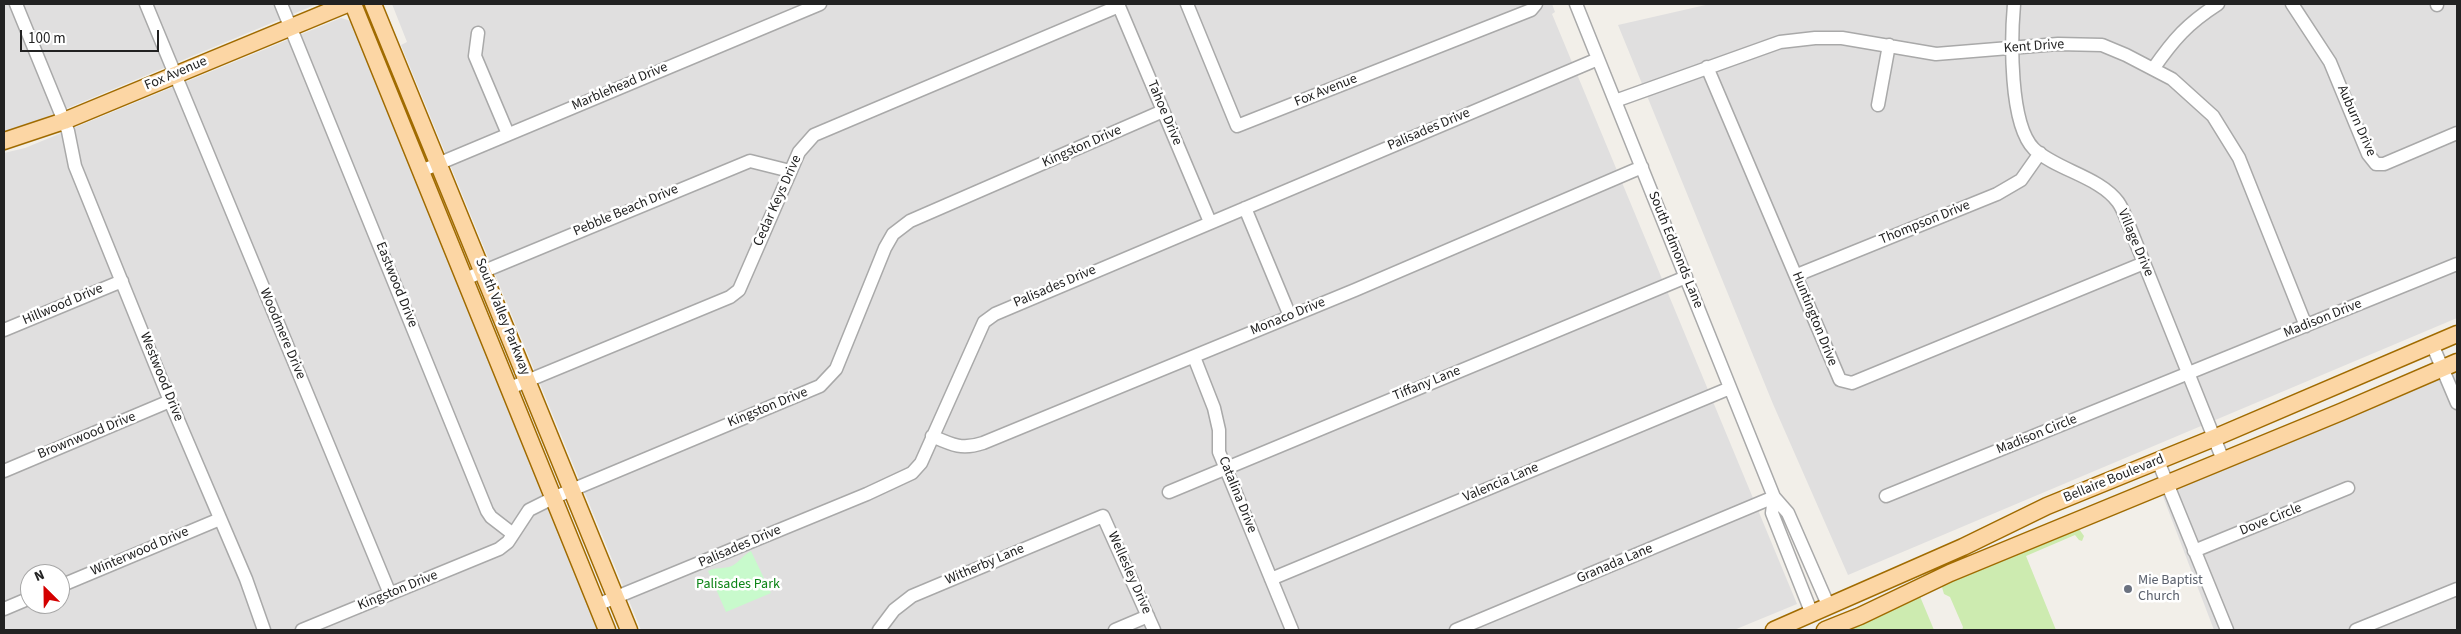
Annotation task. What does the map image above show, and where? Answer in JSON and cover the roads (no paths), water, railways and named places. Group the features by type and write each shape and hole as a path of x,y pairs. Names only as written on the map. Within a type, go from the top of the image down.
{"main road":[{"name":"Fox Avenue","path":"4,141 64,121 347,4"},
{"name":"South Valley Parkway","path":"353,4 555,497 607,630"},
{"name":"South Valley Parkway","path":"373,4 440,163 629,630"},
{"name":"Bellaire Boulevard","path":"1774,630 1814,622 1829,607 1963,547 2047,506 2214,438 2457,334"},
{"name":"Bellaire Boulevard","path":"1832,629 1950,573 2450,365"},
{"name":"South Edmonds Lane","path":"1829,607 1832,629"}],"street":[{"name":"Westwood Drive","path":"16,4 64,121 75,166 170,401 246,579 264,630"},
{"name":"Woodmere Drive","path":"146,4 174,74 194,115 216,176 390,594"},
{"name":"Eastwood Drive","path":"280,4 487,511 512,534"},
{"name":"Marblehead Drive","path":"421,171 820,4"},
{"name":"Fox Avenue","path":"1187,4 1237,126 1531,10 1536,4"},
{"name":"South Edmonds Lane","path":"1576,4 1774,497 1788,513 1829,607"},
{"name":"Village Drive","path":"2014,4 2012,49 2019,123 2024,136 2040,154 2102,188 2118,202 2223,460"},
{"path":"2153,69 2177,35 2199,16 2218,4"},
{"name":"Auburn Drive","path":"2292,4 2330,62 2368,154 2376,164 2384,164 2457,134"},
{"name":"Tahoe Drive","path":"1118,5 1210,222"},
{"name":"Cedar Keys Drive","path":"510,388 730,297 739,290 799,152 814,135 1118,5"},
{"path":"478,33 475,56 508,134"},
{"name":"Kent Drive","path":"1615,101 1780,42 1815,38 1842,38 1936,54 2058,44 2102,45 2153,69 2186,90 2213,116 2239,158 2306,326"},
{"path":"1878,104 1889,45"},
{"name":"Palisades Drive","path":"598,605 912,473 921,463 984,322 1018,302 1598,59"},
{"name":"Huntington Drive","path":"1707,67 1840,380 1852,383 2144,263"},
{"name":"Kingston Drive","path":"302,630 499,549 508,542 529,510 555,497 820,386 836,369 885,248 893,234 904,225 1163,111"},
{"name":"Thompson Drive","path":"1797,275 1997,194 2021,180 2040,154"},
{"name":"Pebble Beach Drive","path":"465,279 750,161 790,171"},
{"name":"Monaco Drive","path":"932,436 951,445 968,448 1194,357 1642,167"},
{"path":"1245,208 1290,316"},
{"name":"Madison Drive","path":"2188,373 2457,264"},
{"name":"Tiffany Lane","path":"1169,492 1686,277"},
{"name":"Hillwood Drive","path":"4,330 122,281"},
{"path":"2432,344 2450,365 2457,403"},
{"name":"Catalina Drive","path":"1194,357 1214,408 1219,430 1219,452 1292,630"},
{"name":"Madison Circle","path":"1886,496 2188,373"},
{"name":"Valencia Lane","path":"1271,579 1730,388"},
{"name":"Brownwood Drive","path":"4,471 170,401"},
{"path":"2158,461 2227,630"},
{"name":"Dove Circle","path":"2194,551 2348,488"},
{"name":"South Edmonds Lane","path":"1774,497 1772,513 1814,622"},
{"name":"Granada Lane","path":"1456,630 1774,497"},
{"name":"Wellesley Drive","path":"1103,516 1154,630"},
{"name":"Witherby Lane","path":"879,630 894,610 912,596 1103,516"},
{"name":"Winterwood Drive","path":"70,582 220,519"},
{"path":"2356,630 2457,589"},
{"path":"4,609 20,602"},
{"path":"1115,630 1148,616"}],"place":[{"name":"Mie Baptist Church","path":"2128,589"}],"park label":[{"name":"Palisades Park","path":"738,585"}]}
